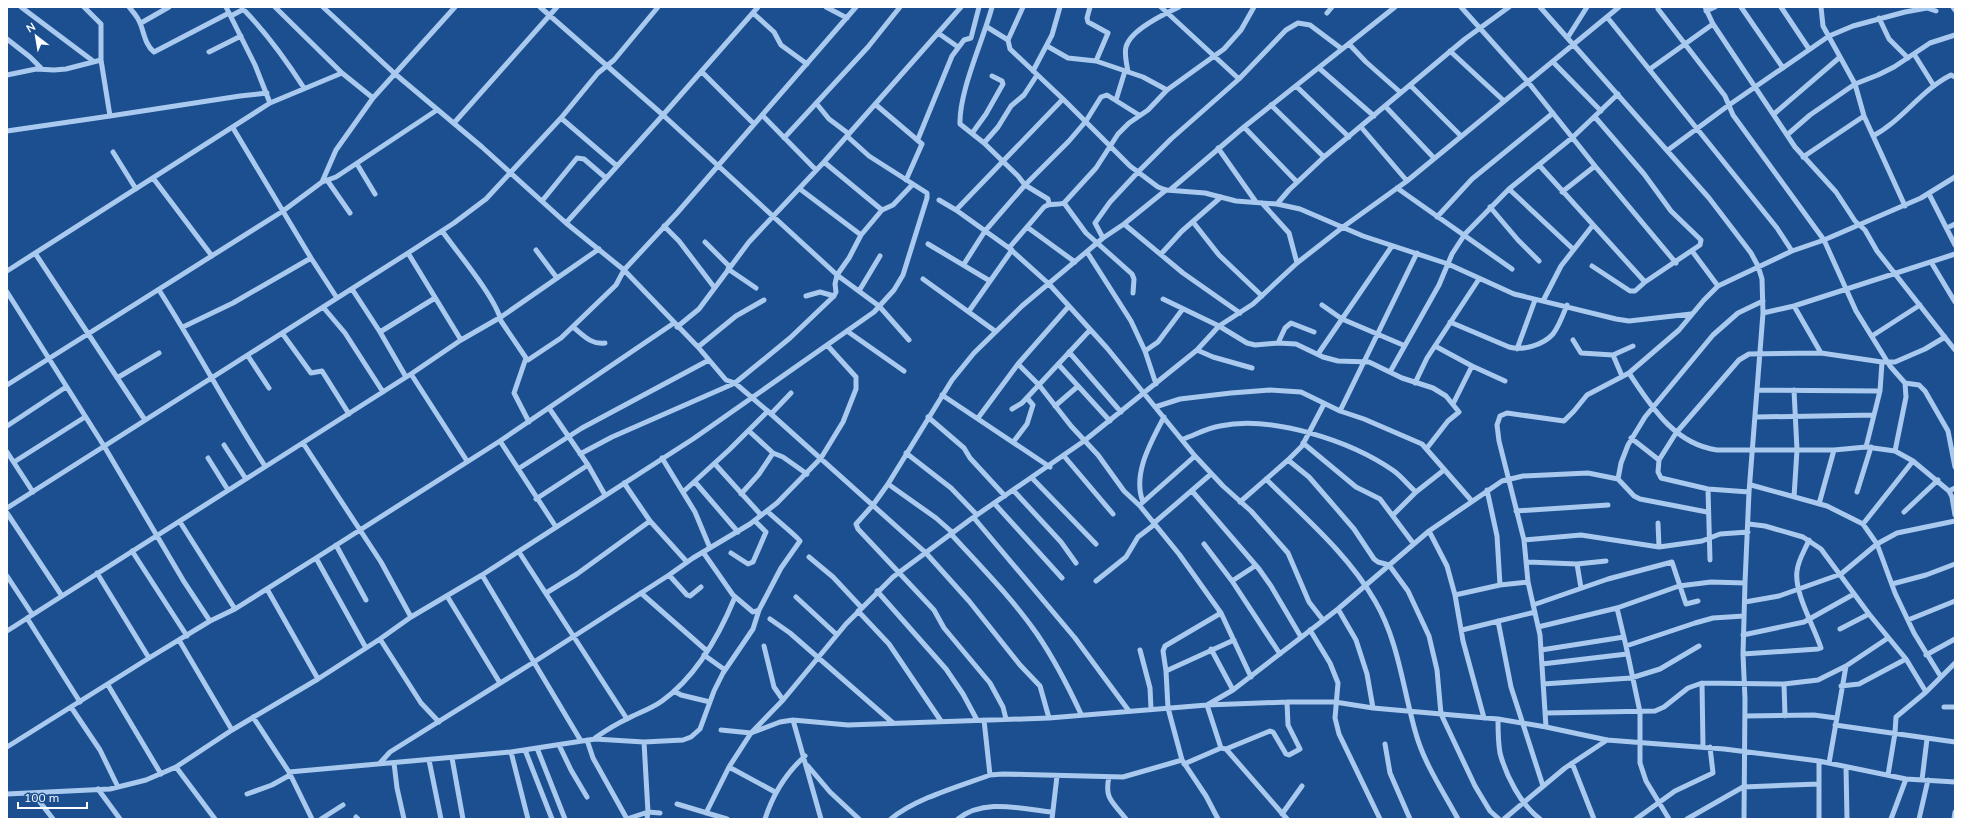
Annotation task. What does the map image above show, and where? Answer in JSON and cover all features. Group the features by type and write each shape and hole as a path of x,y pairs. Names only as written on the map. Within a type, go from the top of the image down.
{"street":[{"path":"21,7 93,61"},
{"path":"84,7 101,24 101,60 110,116"},
{"path":"129,7 141,23 150,49 156,52 230,14 242,10 245,11 275,44 304,88"},
{"path":"141,23 169,7"},
{"path":"226,7 241,36 270,102"},
{"path":"275,7 342,73 373,98"},
{"path":"323,7 394,73 454,123 566,223 624,270 698,347 726,380 735,382 752,396 926,553 968,600 1020,665 1040,686 1049,718"},
{"path":"325,181 336,150 373,98 455,7"},
{"path":"540,7 663,115 837,275 879,306 909,340"},
{"path":"454,123 557,7"},
{"path":"7,508 408,253 442,231 486,199 561,118 598,73 614,60 658,7"},
{"path":"566,223 702,72 758,7"},
{"path":"826,7 847,18"},
{"path":"784,138 882,31 900,7"},
{"path":"7,747 149,658 234,609 316,558 500,441 699,309 749,242 824,162 961,7"},
{"path":"918,139 952,56 964,40 971,38 977,7"},
{"path":"992,7 987,27 968,80 960,122 961,125 973,132 984,142 1025,185 1048,199 1049,203"},
{"path":"1023,7 1008,40 1010,49 1111,147 1138,172 1158,187 1168,190 1205,192 1220,198 1277,204 1300,209 1392,246 1448,264 1514,294 1535,300 1567,305 1629,321 1691,314"},
{"path":"984,142 998,127 1011,106 1024,95 1047,46 1060,7"},
{"path":"1090,7 1087,18 1088,22 1108,33 1096,61"},
{"path":"1161,7 1168,12 1193,38 1216,56 1239,79"},
{"path":"1116,100 1127,71 1125,48 1128,40 1135,33 1168,12 1179,7"},
{"path":"969,311 1010,249 1044,207 1049,203 1064,203 1096,168 1118,134 1167,90 1216,56 1241,30 1254,7"},
{"path":"1327,13 1332,7"},
{"path":"1006,719 1001,702 990,683 944,628 934,610 856,527 856,524 873,505 888,484 928,417 956,375 995,331 1103,238 1124,224 1168,190 1271,105 1395,7"},
{"path":"1461,7 1481,27 1528,82 1595,166 1676,263"},
{"path":"1277,204 1297,182 1324,157 1374,116 1400,92 1450,51 1508,7"},
{"path":"1540,7 1668,150 1738,235 1758,266 1762,279 1764,301 1759,390 1750,492 1743,635 1745,716 1744,819"},
{"path":"1568,37 1587,7"},
{"path":"706,813 729,767 750,733 783,700 836,634 877,591 898,572 994,503 1050,467 1110,421 1197,350 1219,326 1240,313 1262,296 1297,263 1406,181 1574,45 1598,22 1619,7"},
{"path":"1715,7 1706,9 1713,24 1787,135 1803,157 1836,192 1859,225 1865,230 1877,251 1955,350"},
{"path":"1741,7 1783,68"},
{"path":"1781,7 1809,49"},
{"path":"1821,7 1823,26 1855,84 1864,116 1905,206"},
{"path":"526,358 528,360 545,350 573,327 592,306 616,285 624,270 807,64 854,8"},
{"path":"1658,9 1725,96 1733,115 1824,240 1845,289 1885,362 1905,382 1919,385 1925,390 1948,431 1955,467"},
{"path":"1668,150 1729,105 1829,36 1879,18 1922,9 1936,11"},
{"path":"753,13 774,32 782,46 807,64"},
{"path":"1607,17 1777,228 1792,251"},
{"path":"1879,18 1889,39 1908,58"},
{"path":"1103,238 1096,227 1095,221 1138,172 1171,139 1239,79 1286,30 1298,23 1304,23 1317,29 1342,49"},
{"path":"1650,69 1684,43 1713,24"},
{"path":"987,27 1008,40"},
{"path":"938,33 958,47"},
{"path":"1787,135 1816,111 1855,84 1878,75 1908,58 1930,43 1955,35"},
{"path":"209,52 241,36"},
{"path":"7,40 30,57 41,68"},
{"path":"1349,44 1366,62 1400,92"},
{"path":"1047,46 1068,58 1096,61 1127,71 1143,77 1167,90"},
{"path":"1450,51 1504,101"},
{"path":"1914,54 1934,86"},
{"path":"1774,114 1840,57"},
{"path":"7,75 41,68 58,70 101,60"},
{"path":"1553,62 1601,111"},
{"path":"1319,68 1374,116"},
{"path":"702,72 754,124"},
{"path":"7,271 233,128 270,102 342,73"},
{"path":"1873,136 1884,130 1934,86 1951,75 1955,77"},
{"path":"973,132 986,114 1003,84 992,76"},
{"path":"1410,84 1461,136"},
{"path":"1296,86 1349,137"},
{"path":"7,130 267,93"},
{"path":"1390,372 1403,346 1439,285 1448,264 1465,234 1509,189 1573,137 1618,94"},
{"path":"964,264 985,231 1025,185 1086,122 1101,97 1107,95 1140,115"},
{"path":"956,210 1063,99"},
{"path":"7,794 118,787 146,780 176,766 253,717 318,679 411,617 482,575 693,439 752,396 874,312 894,290 903,275 927,198 924,190 869,156 829,119 816,103"},
{"path":"875,104 918,139 922,144 906,180"},
{"path":"1271,105 1324,157"},
{"path":"1385,106 1434,158"},
{"path":"7,386 283,211 325,181 336,177 357,164 437,110"},
{"path":"1437,217 1456,195 1485,168 1553,113"},
{"path":"762,115 816,170"},
{"path":"1803,157 1864,116"},
{"path":"1592,266 1630,291 1635,291 1645,282 1676,263 1702,244 1701,240 1671,210 1644,174 1595,117"},
{"path":"561,118 617,166"},
{"path":"1244,127 1297,182"},
{"path":"1361,127 1406,181"},
{"path":"233,128 311,258 337,298"},
{"path":"1218,148 1256,202"},
{"path":"113,152 136,189"},
{"path":"542,201 577,158 584,159 606,178"},
{"path":"824,162 882,210"},
{"path":"357,164 376,194"},
{"path":"1539,165 1645,282"},
{"path":"1562,192 1595,166"},
{"path":"1546,727 1538,627 1528,582 1528,562 1524,540 1499,441 1497,425 1500,416 1507,412 1564,421 1574,412 1587,395 1629,373 1679,330 1691,314 1718,286 1792,251 1824,240 1905,206 1929,194 1955,177"},
{"path":"153,178 212,256"},
{"path":"325,181 350,214"},
{"path":"580,454 612,437 705,398 735,382 794,334 834,296 836,292 835,284 837,275 849,258 861,235 882,210 893,205 913,184"},
{"path":"800,188 861,235"},
{"path":"1397,188 1437,217 1465,234 1512,269"},
{"path":"1509,189 1573,249"},
{"path":"1929,194 1955,245"},
{"path":"1161,254 1192,222 1220,198"},
{"path":"938,200 956,210 1010,249 1049,284 1183,439 1195,456 1211,474 1251,511 1288,552 1309,602 1323,620"},
{"path":"1064,203 1079,225 1132,274 1134,279 1133,293"},
{"path":"1262,203 1289,233 1297,263"},
{"path":"1490,207 1539,261"},
{"path":"1192,222 1219,255 1262,296"},
{"path":"1124,224 1183,273 1240,313"},
{"path":"1947,228 1955,224"},
{"path":"1543,301 1554,278 1573,249 1593,225"},
{"path":"664,226 679,241 714,287"},
{"path":"1027,227 1075,262"},
{"path":"442,231 479,282 501,321 526,358"},
{"path":"705,242 729,268 756,288"},
{"path":"928,244 964,264 990,281"},
{"path":"1318,354 1392,246"},
{"path":"7,631 349,414 461,340 500,317 599,249"},
{"path":"536,250 558,278"},
{"path":"1692,251 1718,286"},
{"path":"1087,252 1131,321 1145,351 1156,384"},
{"path":"35,253 144,420"},
{"path":"408,253 461,340"},
{"path":"1340,411 1378,336 1417,253"},
{"path":"1763,314 1794,306 1955,254"},
{"path":"859,291 880,256"},
{"path":"183,327 233,303 311,258"},
{"path":"1931,262 1955,302"},
{"path":"923,279 995,331"},
{"path":"1416,383 1427,358 1479,279"},
{"path":"352,289 408,376 467,461"},
{"path":"160,290 183,327 211,379 266,466"},
{"path":"7,292 104,446 158,535 183,580 210,622"},
{"path":"806,296 820,292 834,296"},
{"path":"380,332 435,298"},
{"path":"1163,299 1182,310 1219,326 1247,343 1255,345 1278,343 1296,344 1338,361 1364,361 1416,383 1433,388 1446,396 1458,413 1448,421 1427,448"},
{"path":"698,347 736,316 764,300"},
{"path":"1517,349 1535,300"},
{"path":"1618,479 1621,463 1631,438 1645,417 1713,335 1738,313 1764,301"},
{"path":"1322,305 1342,319 1403,346"},
{"path":"1450,322 1517,349 1536,344 1552,335 1567,305"},
{"path":"978,418 1018,364 1069,306"},
{"path":"1794,306 1822,353"},
{"path":"1872,336 1920,306"},
{"path":"323,307 345,333 383,392"},
{"path":"1145,351 1158,342 1182,310"},
{"path":"1278,343 1285,328 1291,323 1314,332"},
{"path":"573,327 588,340 594,343 605,343"},
{"path":"1012,409 1027,398 1090,330"},
{"path":"847,331 904,372"},
{"path":"282,333 311,373 322,371 349,414"},
{"path":"1750,492 1708,488 1661,478 1658,472 1659,460 1676,433 1739,360 1749,354 1822,353 1885,362 1900,360 1910,356 1945,337"},
{"path":"1573,340 1581,352 1613,355 1633,346"},
{"path":"380,762 390,752 534,662 687,562 755,521 790,492 821,458 843,422 857,382 856,377 827,345"},
{"path":"1435,346 1472,366 1505,381"},
{"path":"1197,350 1213,357 1252,368"},
{"path":"118,378 159,352"},
{"path":"1069,352 1121,412"},
{"path":"1613,355 1622,376"},
{"path":"248,356 269,388"},
{"path":"526,358 514,393 529,422"},
{"path":"518,469 568,436 709,360"},
{"path":"1857,492 1869,447 1885,362"},
{"path":"1018,364 1039,385 1084,441 1098,455 1124,491 1141,504 1154,524 1179,554 1221,613 1251,677"},
{"path":"1058,364 1077,387 1110,421"},
{"path":"1453,404 1472,366"},
{"path":"1629,373 1653,409 1676,433 1712,449 1834,450 1869,447 1895,451 1913,461 1938,480 1949,491 1952,496 1955,515"},
{"path":"1895,451 1906,397 1905,382"},
{"path":"7,426 66,387"},
{"path":"1055,406 1077,387"},
{"path":"1155,407 1180,399 1231,392 1270,390 1300,392 1340,411 1411,438 1427,448 1444,470 1471,500"},
{"path":"1759,390 1880,391"},
{"path":"1794,390 1797,450 1794,497"},
{"path":"683,492 791,393"},
{"path":"942,395 1050,467"},
{"path":"1014,442 1027,424 1033,405 1027,398"},
{"path":"1240,502 1288,460 1303,443 1324,404"},
{"path":"549,408 588,465 605,495"},
{"path":"1756,417 1874,415"},
{"path":"11,460 85,417"},
{"path":"928,417 964,448 970,458 1005,496"},
{"path":"1141,504 1138,486 1141,472 1164,417"},
{"path":"1183,439 1220,426 1244,423 1291,428 1309,433 1365,455 1395,472 1416,492"},
{"path":"749,431 773,453 783,457 807,474"},
{"path":"1631,438 1659,460"},
{"path":"500,441 536,499 556,527"},
{"path":"303,443 360,529 411,617"},
{"path":"1303,443 1356,487 1380,499 1413,543"},
{"path":"224,445 246,479"},
{"path":"1819,504 1834,450"},
{"path":"7,452 33,492"},
{"path":"741,494 759,474 773,453"},
{"path":"906,453 951,488 976,516 1075,638 1129,711"},
{"path":"1064,456 1113,514"},
{"path":"1141,504 1195,456"},
{"path":"208,458 228,490"},
{"path":"662,458 683,492 704,532 710,548"},
{"path":"1288,460 1309,477 1354,529 1374,559 1378,562 1389,565 1408,591 1429,636 1437,670 1442,714 1475,786 1490,811 1499,819"},
{"path":"1863,524 1913,461"},
{"path":"715,464 761,516"},
{"path":"536,499 588,465"},
{"path":"1393,515 1416,492 1444,470"},
{"path":"1207,705 1234,690 1338,609 1413,543 1471,500 1508,478 1579,472 1618,479 1634,496 1640,499 1707,512"},
{"path":"1096,581 1126,557 1135,541 1211,474"},
{"path":"1032,478 1096,544"},
{"path":"1266,479 1346,561 1375,600 1390,634 1417,737 1425,756 1458,819"},
{"path":"1904,512 1938,480"},
{"path":"694,482 738,532"},
{"path":"624,483 650,521 687,562"},
{"path":"888,484 936,518 1006,595 1036,633 1062,672 1081,714"},
{"path":"1751,485 1819,504 1863,524 1877,544 1892,584 1908,620 1926,655 1941,677"},
{"path":"1708,488 1707,512 1710,536 1710,560"},
{"path":"1949,491 1955,488"},
{"path":"1013,490 1061,542 1076,563"},
{"path":"1487,490 1497,536 1500,585"},
{"path":"1192,491 1271,586 1301,637"},
{"path":"994,503 1062,578"},
{"path":"1516,511 1608,505"},
{"path":"248,794 272,785 290,774 380,762 394,763 511,752 595,739 644,742 683,740 691,737 700,729 714,691 725,670 753,629 759,610 781,568 800,541 799,538 787,530 767,511"},
{"path":"7,513 62,596"},
{"path":"546,593 577,574 650,521"},
{"path":"731,553 748,564 753,562 766,532 755,521"},
{"path":"1745,602 1763,600 1798,590 1841,574 1877,544 1906,530 1955,521"},
{"path":"180,522 234,609"},
{"path":"1658,524 1659,547"},
{"path":"1749,524 1775,528 1809,540 1828,558 1869,614 1906,659 1926,692"},
{"path":"1429,531 1447,566 1455,595 1471,676 1484,718"},
{"path":"1524,540 1581,536 1659,547 1702,541 1710,536 1720,534 1748,532"},
{"path":"1743,654 1820,649 1811,620 1798,590 1797,570 1809,540"},
{"path":"1204,544 1232,580 1280,654"},
{"path":"336,545 366,600"},
{"path":"132,551 187,636"},
{"path":"518,552 627,719"},
{"path":"703,552 735,598 753,612 759,610"},
{"path":"809,557 833,577 889,644 941,721"},
{"path":"316,558 366,648"},
{"path":"1528,562 1577,564 1606,562"},
{"path":"1533,605 1581,588 1672,562 1679,586 1687,604 1698,601"},
{"path":"1577,564 1581,588"},
{"path":"1892,584 1926,575 1955,564"},
{"path":"1232,580 1255,566"},
{"path":"97,573 149,658"},
{"path":"482,575 581,741"},
{"path":"669,575 687,596 690,596 701,587"},
{"path":"7,576 32,614"},
{"path":"1455,595 1500,585 1528,582"},
{"path":"1538,627 1617,608 1679,586 1700,582 1745,583"},
{"path":"267,589 318,679"},
{"path":"877,591 946,669 977,720"},
{"path":"641,593 725,670"},
{"path":"1743,635 1811,620 1816,615 1854,594"},
{"path":"447,596 500,683"},
{"path":"595,739 627,719 662,702 674,691 706,653 722,628 735,598"},
{"path":"796,598 836,634"},
{"path":"1908,620 1955,601"},
{"path":"1617,608 1626,646 1631,678 1640,712 1640,758 1642,770 1669,819"},
{"path":"1338,609 1356,640 1367,674 1373,708"},
{"path":"1462,630 1535,612"},
{"path":"1218,819 1206,796 1183,762 1168,708 1166,671 1163,651 1165,646 1221,613"},
{"path":"1840,629 1869,614"},
{"path":"1626,646 1713,618 1744,616"},
{"path":"27,618 80,702"},
{"path":"770,619 783,627 893,723"},
{"path":"1498,621 1511,687 1522,723 1532,748 1543,786"},
{"path":"1310,630 1330,663 1338,682 1335,718 1339,734 1380,819"},
{"path":"1541,650 1624,637"},
{"path":"1546,713 1655,711 1664,707 1688,688 1702,683 1784,684 1818,680 1846,666 1888,638"},
{"path":"380,639 421,703 439,722"},
{"path":"1926,655 1955,639"},
{"path":"179,640 232,730"},
{"path":"1166,671 1234,640"},
{"path":"764,646 774,687 783,700"},
{"path":"1543,684 1631,678 1660,669 1699,646"},
{"path":"1212,649 1234,690"},
{"path":"1140,650 1150,688 1151,709"},
{"path":"1542,664 1627,654"},
{"path":"1841,686 1859,684 1906,659"},
{"path":"1888,775 1896,733 1896,717 1926,692 1955,664"},
{"path":"1829,763 1841,686 1846,666"},
{"path":"1702,683 1703,747"},
{"path":"1784,684 1785,716"},
{"path":"108,685 161,774"},
{"path":"674,691 681,695 710,702"},
{"path":"891,819 899,812 915,803 990,776 1003,774 1123,777 1183,762 1270,730 1273,732 1286,754 1289,755 1300,749 1288,725 1287,702"},
{"path":"720,730 750,733 780,722 793,720 848,725 1049,718 1081,714 1207,705 1336,702 1373,708 1522,723 1607,740 1641,744 1703,747 1744,751 1818,761 1906,779 1955,782"},
{"path":"1207,705 1223,748 1287,819"},
{"path":"71,707 100,750 118,787"},
{"path":"1944,707 1955,707"},
{"path":"1745,716 1814,715 1836,718"},
{"path":"253,717 290,774 312,819"},
{"path":"793,720 805,756 822,819"},
{"path":"984,720 990,776"},
{"path":"1498,720 1498,742 1509,777 1524,803 1540,819"},
{"path":"1835,725 1955,742"},
{"path":"1922,780 1927,739"},
{"path":"587,740 593,758 627,819 648,812 660,813"},
{"path":"1504,819 1572,763 1607,740"},
{"path":"644,742 648,812 647,819"},
{"path":"1386,744 1390,773 1410,819"},
{"path":"559,745 571,770 587,797"},
{"path":"537,748 565,819"},
{"path":"1636,819 1658,801 1713,773 1710,748"},
{"path":"525,750 552,819"},
{"path":"511,752 528,819"},
{"path":"765,819 775,792 793,767 805,756"},
{"path":"452,758 463,819"},
{"path":"428,760 441,819"},
{"path":"1818,761 1819,819"},
{"path":"394,763 404,819"},
{"path":"806,763 830,792 859,819"},
{"path":"1572,763 1594,819"},
{"path":"176,766 215,819"},
{"path":"1846,766 1847,819"},
{"path":"729,767 775,792"},
{"path":"1052,819 1057,776"},
{"path":"1109,776 1106,789 1108,796 1126,819"},
{"path":"1891,819 1906,779"},
{"path":"1920,819 1928,780"},
{"path":"1687,819 1744,788 1819,784"},
{"path":"1282,814 1302,786"},
{"path":"98,789 120,819"},
{"path":"33,793 53,819"},
{"path":"676,804 727,819"},
{"path":"321,819 343,805"},
{"path":"958,819 979,808 1003,806 1052,812"},
{"path":"1954,819 1955,812"}]}
